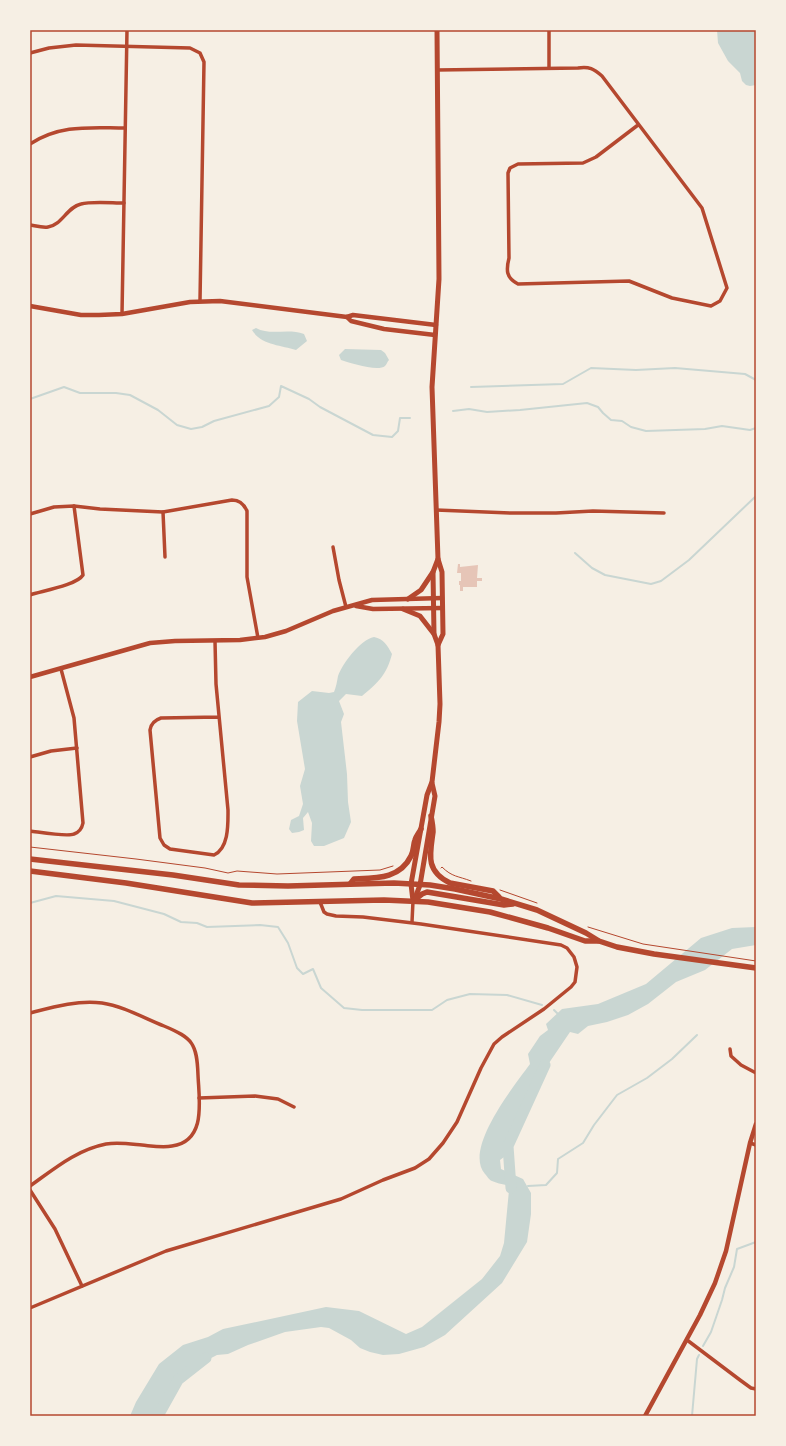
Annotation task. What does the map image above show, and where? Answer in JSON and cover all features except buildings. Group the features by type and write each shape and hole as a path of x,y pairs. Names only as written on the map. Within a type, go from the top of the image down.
{"main road":[{"path":"437,30 439,279 432,387 438,559 442,572 443,634 438,645"},
{"path":"408,599 421,590 433,572 438,559"},
{"path":"433,572 434,634"},
{"path":"404,609 420,616 434,634 438,645 440,704 432,782 427,795 411,884 414,901"},
{"path":"414,901 420,885 435,796 432,782"},
{"path":"431,816 433,829 429,855 436,872 450,883 493,892 501,899"},
{"path":"350,884 354,879 384,878 392,875 403,867 411,856 415,840 421,829"},
{"path":"30,859 173,875 239,885 288,886 394,883 456,889 501,899 537,910 586,933 599,941 625,949 756,968"},
{"path":"30,871 126,883 252,903 384,900 414,901 490,912 548,928 585,941 599,941"},
{"path":"414,901 422,894 427,892 504,905 516,904"}],"street":[{"path":"122,314 127,30"},
{"path":"548,30 549,67"},
{"path":"30,53 62,46 190,48 200,53 203,59 200,301"},
{"path":"437,70 549,67 578,68 586,66 594,68 602,76 702,208 726,288 720,301 711,306 672,298 629,281 518,284 512,281 508,275 508,173 510,168 518,164 583,163 596,157 638,125"},
{"path":"30,144 46,135 64,129 125,128"},
{"path":"30,225 45,227 52,226 71,209 80,204 124,203"},
{"path":"30,306 86,315 122,314 200,301 231,302 347,317 354,315 436,325"},
{"path":"347,317 351,321 384,329 435,335"},
{"path":"30,514 54,507 74,506 100,509 163,512 232,500 239,501 244,505 247,511 247,577 258,638"},
{"path":"30,595 74,583 81,579 83,575 74,506"},
{"path":"436,510 511,513 593,511 664,513"},
{"path":"163,512 165,557"},
{"path":"333,547 346,607"},
{"path":"30,677 150,643 258,638 286,631 346,607 372,600 442,598"},
{"path":"354,606 373,609 442,608"},
{"path":"215,641 216,684 219,717 228,816 228,826 224,845 220,852 214,855 170,849 164,845 160,838 150,730 151,726 155,721 161,718 219,717"},
{"path":"30,831 72,835 81,829 83,823 72,706 60,669"},
{"path":"30,757 52,751 76,748"},
{"path":"412,922 414,901"},
{"path":"30,1308 166,1251 341,1199 382,1180 415,1168 429,1159 443,1143 457,1122 481,1068 494,1044 544,1009 575,982 577,967 576,962 571,952 562,945 412,922 336,916 324,912 320,902"},
{"path":"30,1013 68,1004 84,1002 102,1003 124,1009 180,1033 190,1040 198,1056 200,1118 196,1130 186,1141 173,1146 106,1144 80,1152 59,1164 30,1186"},
{"path":"730,1049 731,1056 741,1065 756,1073"},
{"path":"199,1098 255,1096 278,1099 294,1107"},
{"path":"645,1416 687,1340 715,1283 726,1251 750,1143 756,1124"},
{"path":"750,1143 756,1145"},
{"path":"30,1190 55,1229 82,1286"},
{"path":"687,1340 751,1388 756,1389"}],"path":[{"path":"30,847 205,868 228,873 292,874 380,870 393,865 395,868"},
{"path":"662,948 756,961"}],"shaded area":[{"path":"717,30 756,30 756,85 746,85 742,81 740,73 728,61 718,43"},
{"path":"256,328 273,332 298,332 304,334 307,341 296,350 266,342 252,330"},
{"path":"345,349 381,350 385,353 389,360 385,366 381,368 370,368 357,365 341,360 339,355"},
{"path":"374,637 383,641 392,654 385,673 373,687 362,696 346,694 339,701 344,714 341,722 351,822 344,838 324,846 314,846 311,841 312,823 308,812 303,818 304,830 292,833 289,829 291,820 299,816 303,804 300,786 305,769 297,721 298,702 312,691 329,693 334,692 338,676 348,659 358,647"},
{"path":"756,927 756,945 732,949 705,970 676,982 648,1004 628,1015 588,1026 578,1034 570,1032 530,1091 527,1112 510,1140 504,1157 500,1160 501,1169 523,1179 531,1193 531,1214 527,1242 502,1283 445,1335 424,1347 399,1354 383,1355 360,1348 351,1340 329,1328 321,1327 285,1332 228,1354 217,1355 184,1372 159,1405 153,1416 130,1416 136,1402 159,1364 183,1345 208,1337 223,1329 326,1307 359,1311 406,1334 422,1327 482,1279 500,1256 504,1243 509,1190 506,1185 489,1179 485,1174 480,1163 480,1149 493,1118 530,1064 528,1054 540,1036 548,1030 546,1024 562,1009 598,1004 646,984 701,938 732,928"}],"waterway":[{"path":"471,387 563,384 591,368 636,370 675,368 745,374 756,380"},
{"path":"30,399 64,387 80,393 116,393 130,395 158,410 177,425 191,429 269,406 279,397 281,386 309,399 320,407 373,435 392,437 398,431 400,418 410,418"},
{"path":"453,411 469,409 487,412 587,403 598,407 611,420 622,421 631,427 646,431 705,429 722,426 750,430 756,428"},
{"path":"575,553 592,568 605,575 651,584 661,581 689,560 756,496"},
{"path":"30,903 56,896 114,901 164,914 181,922 197,923 207,927 260,925 278,927 288,943 297,968 303,974 313,969 321,988 344,1008 362,1010 432,1010 447,1000 470,994 507,995 542,1005"},
{"path":"554,1010 558,1014"},
{"path":"528,1186 546,1185 557,1173 558,1159 583,1143 594,1125 617,1095 647,1078 672,1059 697,1035"},
{"path":"511,1188 508,1146 545,1065"},
{"path":"703,1346 711,1332 725,1288 734,1267 737,1249 756,1242"},
{"path":"692,1416 697,1359 699,1355"},
{"path":"157,1416 178,1380 206,1358"}]}
